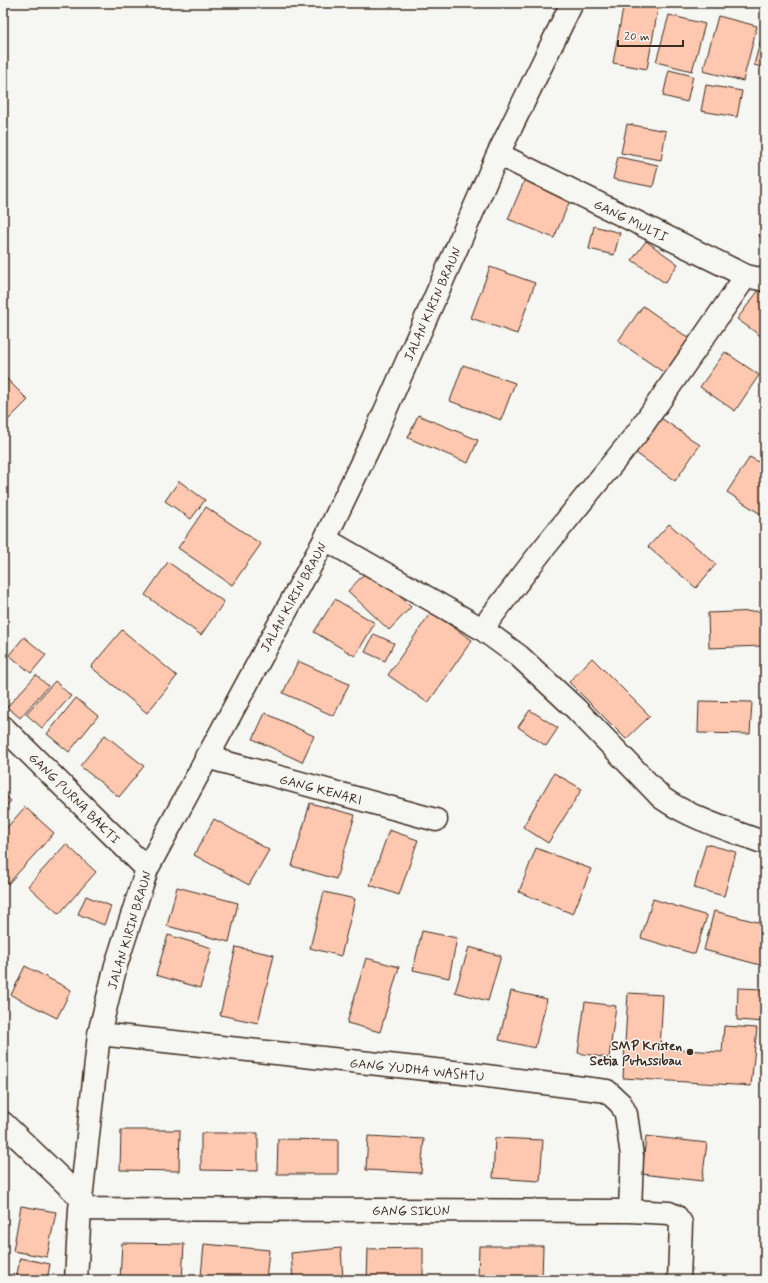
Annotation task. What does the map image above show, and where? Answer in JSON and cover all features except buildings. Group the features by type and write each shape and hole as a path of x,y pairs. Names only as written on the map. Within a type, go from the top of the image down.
{"street":[{"name":"JALAN KIRIN BRAUN","path":"76,1280 80,1204 99,1034 116,965 147,869 325,539 372,441 498,154 572,3"},
{"name":"GANG MULTI","path":"498,154 755,278"},
{"path":"482,630 540,553 638,432 755,278"},
{"path":"325,539 482,630 519,656 564,698 662,798 675,807 700,819 765,843"},
{"name":"GANG PURNA BAKTI","path":"3,727 147,869"},
{"name":"GANG KENARI","path":"206,758 436,820"},
{"name":"GANG YUDHA WASHTU","path":"99,1034 607,1091 621,1104 626,1114 632,1156 630,1212"},
{"path":"3,1123 80,1204"},
{"name":"GANG SIKUN","path":"80,1204 669,1213 676,1216 681,1223 679,1280"}],"place":[{"name":"SMP Kristen Setia Putussibau","path":"690,1052"}]}
